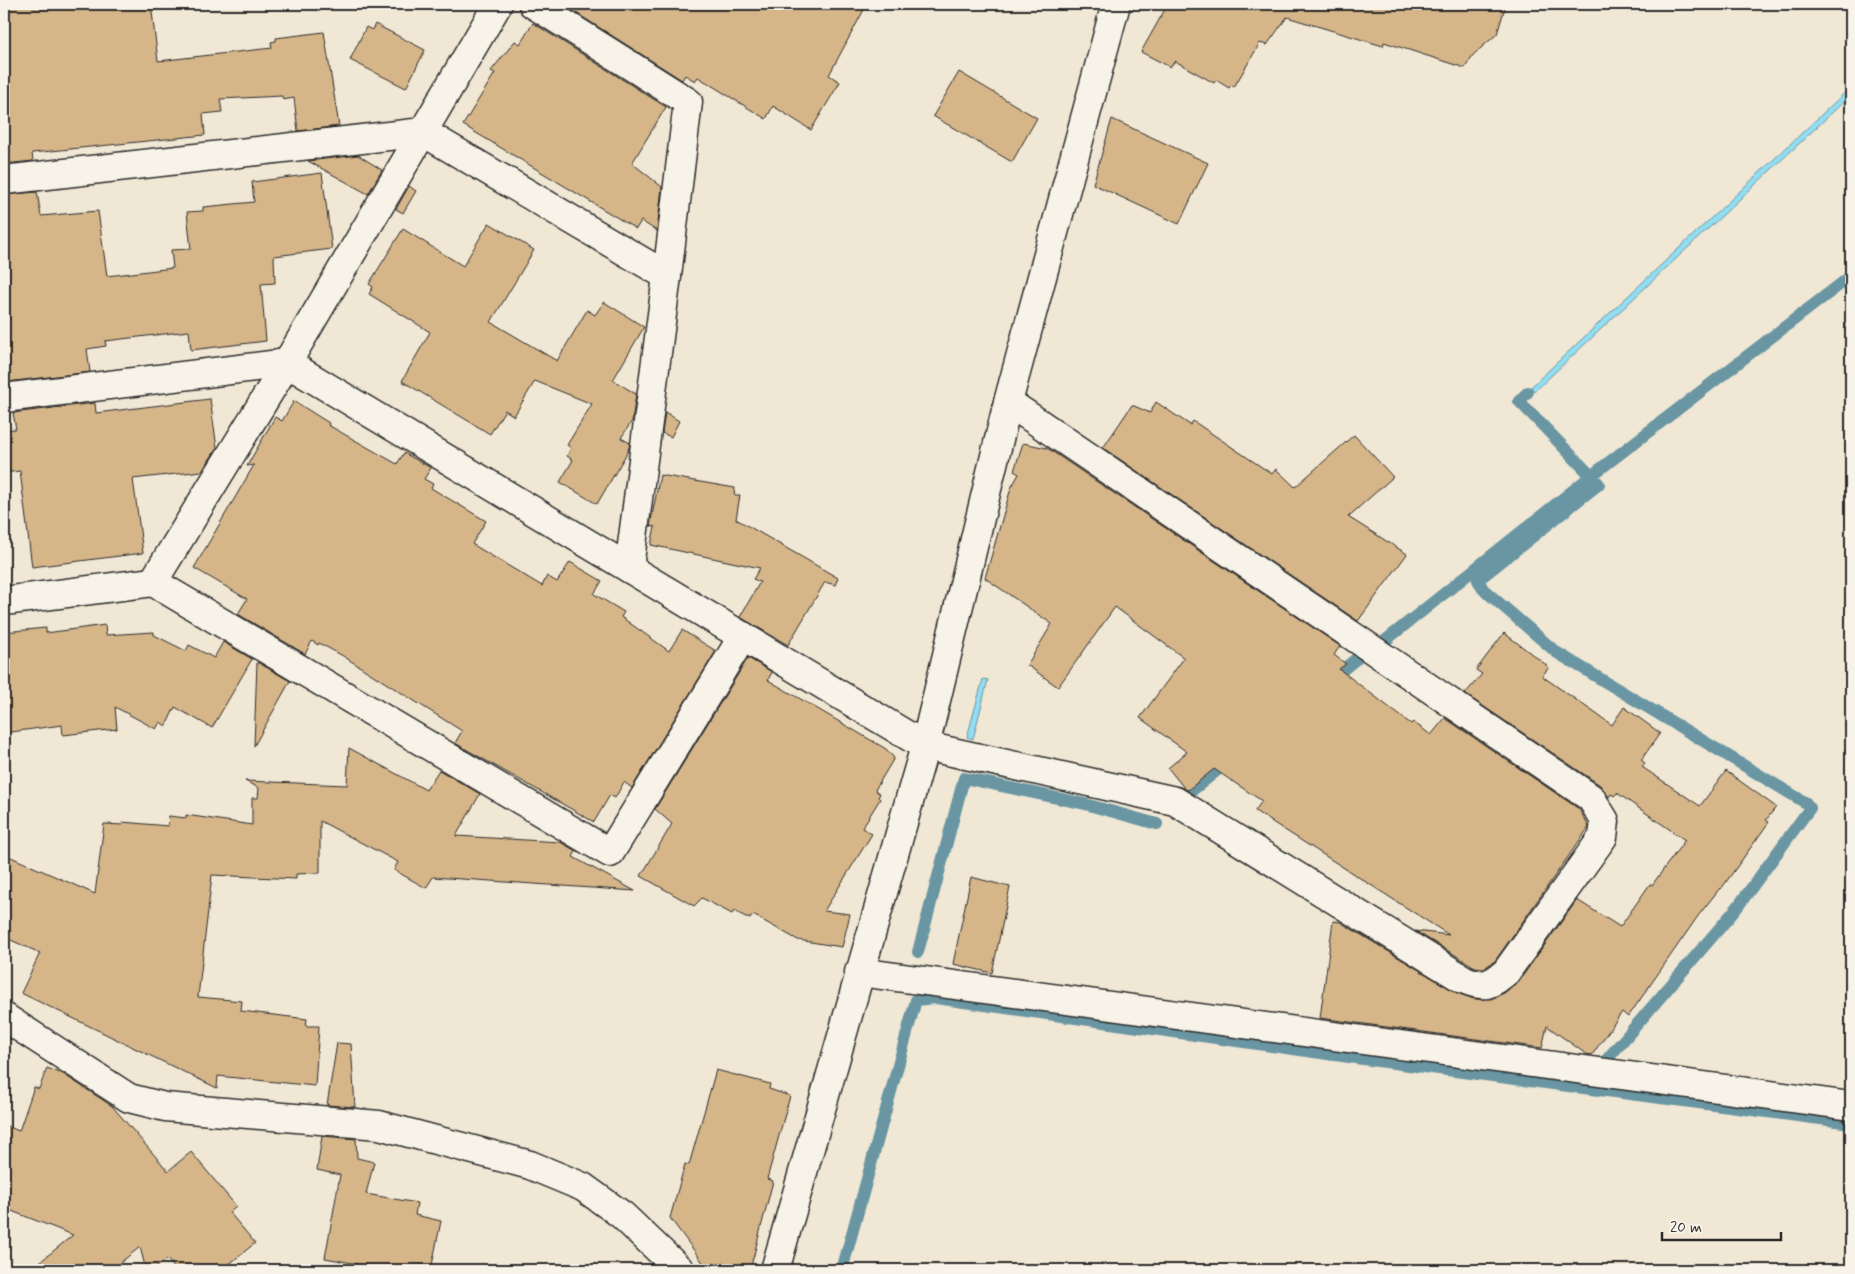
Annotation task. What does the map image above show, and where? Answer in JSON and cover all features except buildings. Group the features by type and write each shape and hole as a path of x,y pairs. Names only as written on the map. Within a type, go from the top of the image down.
{"street":[{"path":"153,582 287,363 498,4"},
{"path":"533,4 688,102 629,568"},
{"path":"775,1270 925,746 1008,402 1116,4"},
{"path":"4,180 423,132 667,276"},
{"path":"4,398 287,363 925,746 1175,801 1463,979 1480,986 1492,984 1506,972 1603,838 1605,821 1591,798 1008,402"},
{"path":"4,601 153,582 610,852 743,636"},
{"path":"859,972 1851,1106"},
{"path":"4,1017 129,1098 165,1107 379,1125 530,1165 583,1187 614,1209 660,1249 680,1270"}],"water":[{"path":"1851,87 1851,95 1521,404 1517,400"},
{"path":"983,679 988,680 973,739 967,737"}],"waterway":[{"path":"1386,640 1591,476 1851,276"},
{"path":"1528,392 1519,401 1599,484 1478,580 1483,589 1556,652 1806,803 1810,808 1736,909 1603,1064"},
{"path":"1329,681 1356,659"},
{"path":"1190,792 1229,761"},
{"path":"918,952 964,778 1085,804 1157,824"},
{"path":"842,1270 916,1000 936,998 1363,1059 1851,1123"}]}
